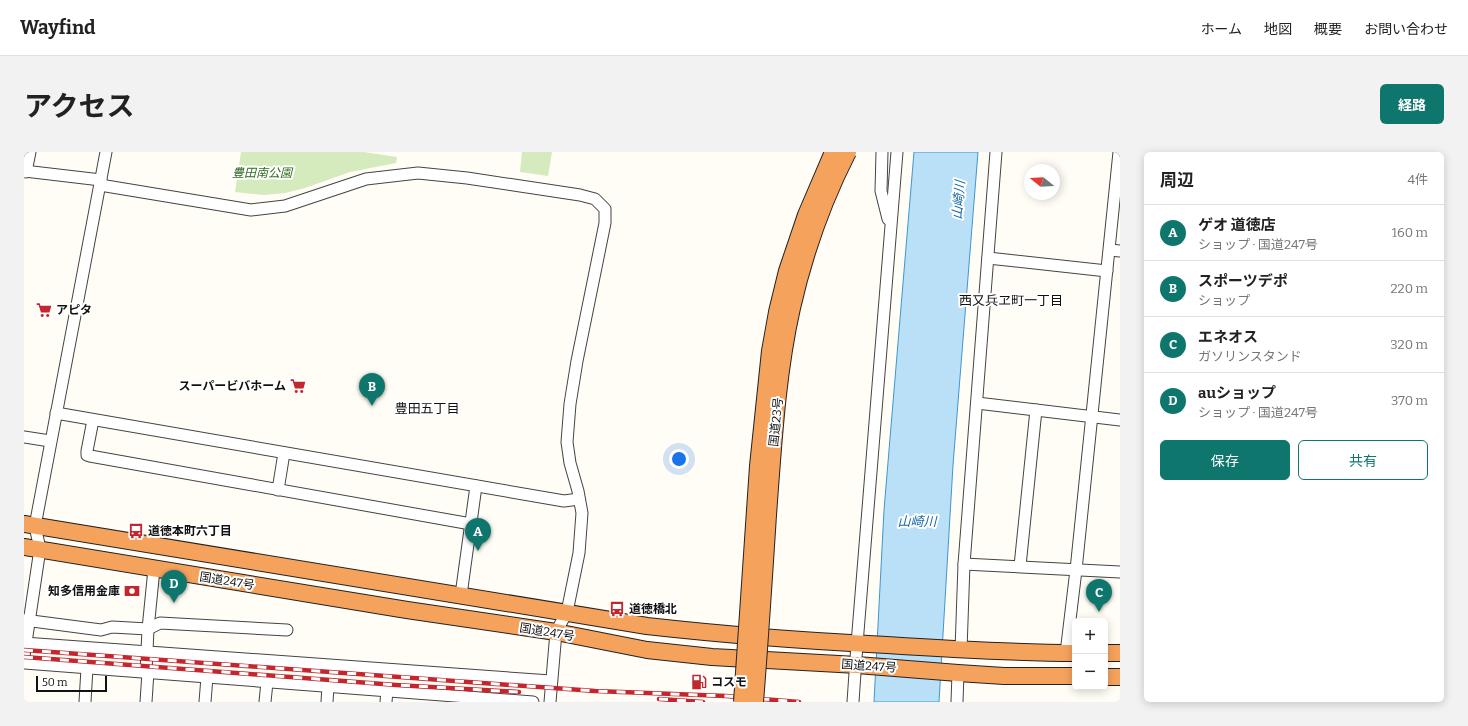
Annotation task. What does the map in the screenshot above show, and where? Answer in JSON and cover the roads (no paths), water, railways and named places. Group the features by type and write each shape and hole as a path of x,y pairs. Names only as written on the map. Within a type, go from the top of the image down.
{"highway":[{"name":"国道23号","path":"742,702 758,466 770,351 777,312 787,271 806,215 833,152"},
{"name":"国道23号","path":"755,702 772,466 782,367 792,308 809,248 822,210 848,152"},
{"name":"国道247号","path":"29,525 647,626 702,632 862,644 1071,653"},
{"name":"国道247号","path":"24,547 407,610 556,632 647,650 712,657 863,665 1004,676 1072,676"},
{"path":"1108,653 1120,653"},
{"path":"1108,677 1120,677"}],"street":[{"path":"30,152 25,172 100,182 250,210 285,206 366,180 418,173 467,178 595,199 605,209 605,223 577,361 570,404 567,442 570,463 582,513 579,553 567,612 556,632 550,702"},
{"path":"24,656 26,620 40,549 29,525 56,413 106,152"},
{"path":"882,152 881,191 890,232"},
{"path":"853,702 863,665 862,644 890,232 897,152"},
{"path":"957,649 996,152"},
{"path":"1071,653 1076,570 1091,416 1107,271 1115,250 1119,152"},
{"path":"988,258 1107,271"},
{"path":"977,403 1120,420"},
{"path":"1020,566 1036,410"},
{"path":"56,413 564,501 579,499"},
{"path":"93,420 87,451 87,455 90,456 471,524"},
{"path":"24,437 50,441"},
{"path":"278,490 284,453"},
{"path":"461,595 476,486"},
{"path":"964,564 1120,572"},
{"path":"146,702 146,652 154,569"},
{"path":"26,620 101,630 112,627 148,629 160,623 286,630"},
{"path":"25,643 551,681"},
{"path":"24,663 328,686 386,696 533,702"},
{"path":"85,702 87,668"},
{"path":"955,673 957,702"},
{"path":"205,702 207,677"},
{"path":"265,702 267,682"},
{"path":"327,702 328,686"}],"water":[{"name":"山崎川","path":"914,152 978,152 953,465 939,702 874,702 884,510"}],"railway":[{"path":"24,650 595,691 726,696 799,702"},
{"path":"24,657 396,685 519,692"},
{"path":"659,699 703,702"}],"place":[{"name":"アピタ","path":"44,310"},
{"name":"スーパービバホーム","path":"298,386"},
{"name":"スポーツデポ","path":"372,406"},
{"name":"道徳本町六丁目","path":"136,531"},
{"name":"ゲオ 道徳店","path":"478,551"},
{"name":"知多信用金庫","path":"132,591"},
{"name":"auショップ","path":"174,603"},
{"name":"道徳橋北","path":"617,609"},
{"name":"エネオス","path":"1099,612"},
{"name":"コスモ","path":"699,682"}],"district":[{"name":"西又兵ヱ町一丁目","path":"1011,300"},
{"name":"豊田五丁目","path":"427,408"}],"park label":[{"name":"豊田南公園","path":"262,173"}]}
